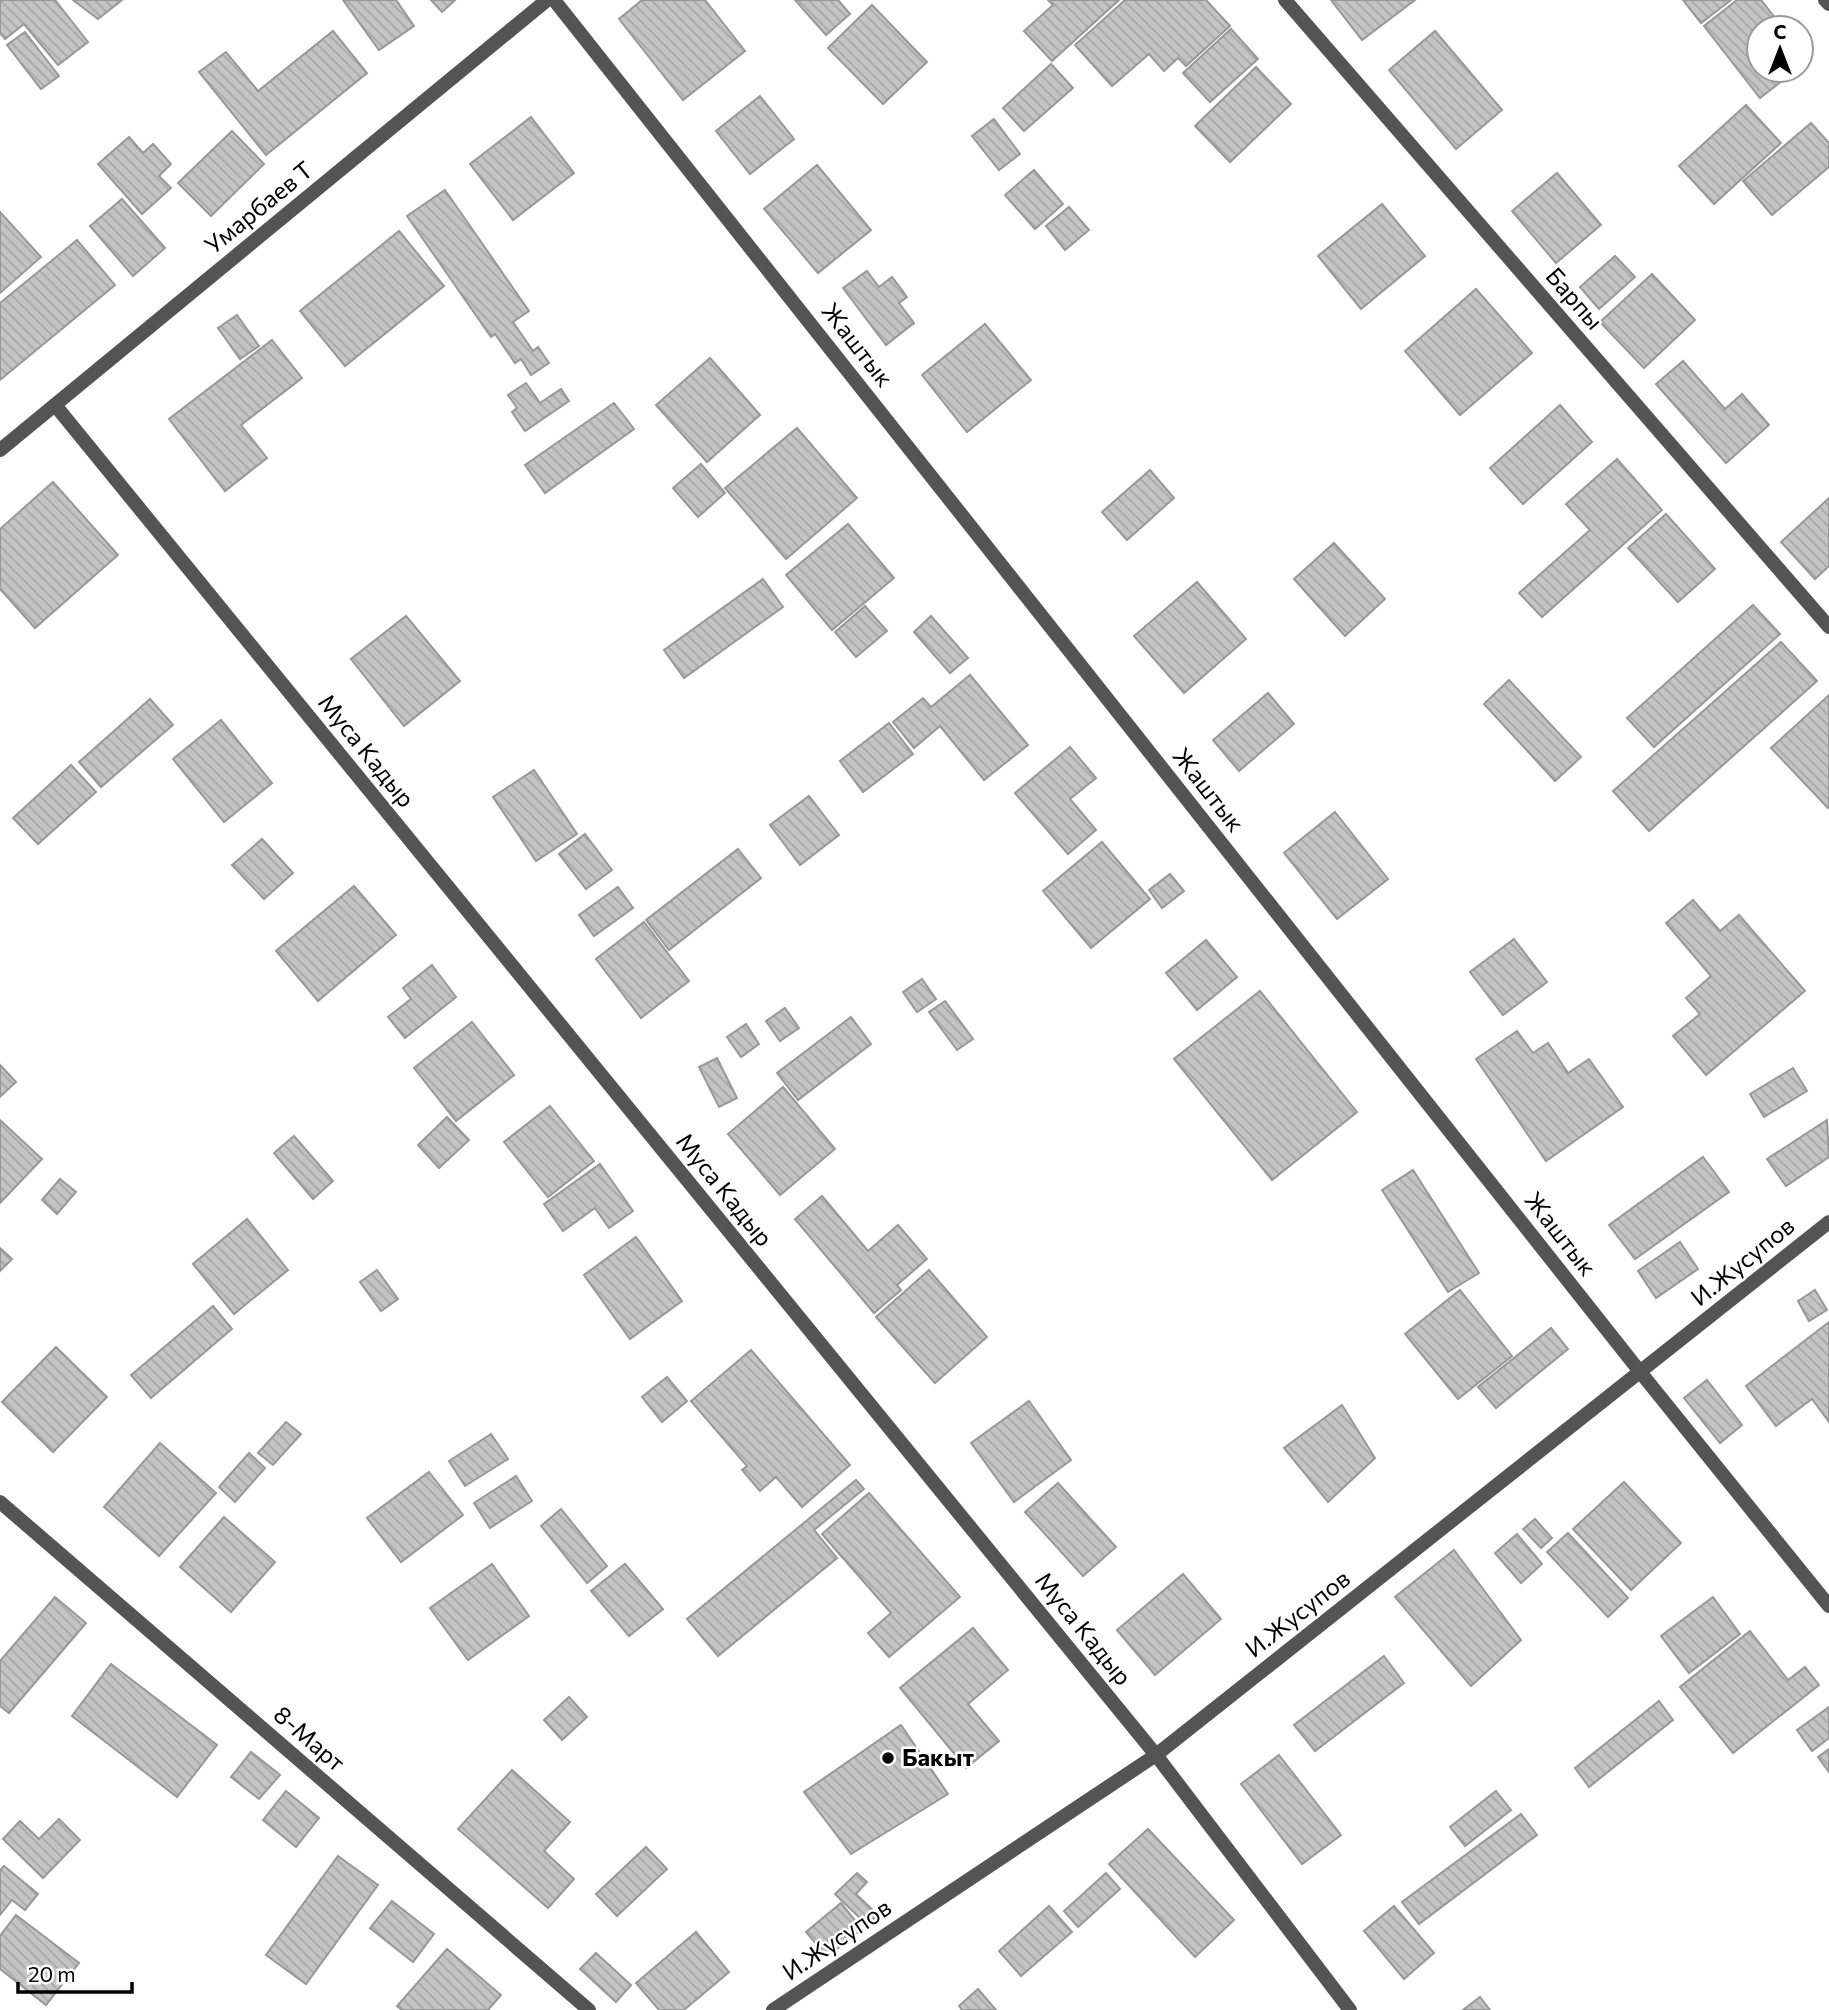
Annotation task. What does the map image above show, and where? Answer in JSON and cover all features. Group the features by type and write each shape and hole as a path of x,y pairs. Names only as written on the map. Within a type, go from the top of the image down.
{"street":[{"name":"Умарбаев Т","path":"0,450 547,0"},
{"name":"Жаштык","path":"554,0 1641,1373 1829,1606"},
{"name":"Барпы","path":"1284,0 1829,627"},
{"path":"1825,0 1829,4"},
{"name":"Муса Кадыр","path":"55,405 1156,1755 1350,2010"},
{"name":"И.Жусупов","path":"774,2010 1156,1755 1829,1222"},
{"name":"8-Март","path":"0,1503 589,2010"}],"building":[{"path":"0,0 55,0 88,42 58,65 24,24 5,39 0,33"},
{"path":"73,0 122,0 98,19"},
{"path":"343,0 396,0 414,26 379,50"},
{"path":"431,0 455,0 442,12"},
{"path":"642,0 705,0 745,51 683,100 619,19"},
{"path":"795,0 838,0 850,14 826,35"},
{"path":"1048,0 1119,0 1052,61 1024,31 1053,5"},
{"path":"1125,0 1206,0 1230,26 1186,66 1178,58 1164,71 1149,54 1112,86 1075,45"},
{"path":"1331,0 1415,0 1362,40"},
{"path":"1683,0 1731,0 1701,23"},
{"path":"1737,0 1761,0 1772,14 1745,14 1745,79 1704,26"},
{"path":"872,5 927,62 883,104 828,48"},
{"path":"1231,29 1258,59 1210,102 1183,73"},
{"path":"333,31 367,73 266,155 199,72 226,52 258,91"},
{"path":"1435,31 1502,110 1456,149 1389,70"},
{"path":"25,32 59,76 41,89 7,45"},
{"path":"1051,64 1073,88 1024,131 1003,108"},
{"path":"1256,67 1291,104 1230,162 1195,126"},
{"path":"1749,84 1778,84 1760,98"},
{"path":"760,96 794,139 750,174 716,131"},
{"path":"1746,105 1781,143 1714,204 1679,166"},
{"path":"531,117 574,173 513,220 470,164"},
{"path":"994,119 1020,154 999,170 972,136"},
{"path":"1811,123 1829,143 1829,167 1772,215 1743,181"},
{"path":"232,131 264,164 211,216 178,183"},
{"path":"129,137 143,153 153,144 171,164 159,176 171,188 142,214 98,164"},
{"path":"817,165 871,230 818,273 764,209"},
{"path":"1034,170 1063,204 1035,229 1005,195"},
{"path":"1557,173 1601,225 1556,263 1512,211"},
{"path":"445,190 529,311 513,322 533,351 538,347 549,363 531,375 521,359 515,363 495,334 491,337 407,216"},
{"path":"122,199 165,248 133,276 90,226"},
{"path":"1382,204 1425,256 1361,309 1318,256"},
{"path":"1069,207 1089,230 1065,250 1046,226"},
{"path":"0,212 41,257 0,293"},
{"path":"399,231 444,286 345,366 300,311"},
{"path":"77,240 115,285 0,380 0,303"},
{"path":"1615,256 1635,277 1599,309 1580,287"},
{"path":"867,271 879,287 892,277 907,297 899,303 914,323 886,345 843,288"},
{"path":"1652,274 1695,320 1644,368 1600,322"},
{"path":"1476,289 1532,353 1460,415 1405,351"},
{"path":"237,315 259,346 240,359 218,328"},
{"path":"985,324 1031,380 967,432 922,375"},
{"path":"272,340 302,378 241,425 267,458 225,491 169,419"},
{"path":"710,358 760,415 707,462 656,405"},
{"path":"1683,361 1725,409 1742,394 1769,425 1726,463 1656,384"},
{"path":"526,383 540,403 561,389 569,401 525,431 512,412 517,408 508,395"},
{"path":"614,403 634,429 545,493 525,465"},
{"path":"1560,405 1592,442 1523,504 1490,468"},
{"path":"797,428 857,498 786,559 725,488"},
{"path":"1617,459 1662,510 1542,617 1519,593 1590,530 1566,504"},
{"path":"701,464 725,493 698,517 673,488"},
{"path":"1150,470 1174,498 1127,540 1102,512"},
{"path":"53,482 118,555 35,628 0,589 0,529"},
{"path":"1829,498 1829,566 1815,579 1781,542"},
{"path":"1666,514 1715,569 1678,602 1628,548"},
{"path":"848,524 894,578 832,630 786,575"},
{"path":"1334,543 1385,599 1345,636 1294,579"},
{"path":"763,579 783,607 684,678 664,650"},
{"path":"1197,582 1246,639 1184,693 1134,636"},
{"path":"1753,605 1780,634 1654,747 1627,718"},
{"path":"865,606 887,631 856,657 835,632"},
{"path":"406,616 460,681 404,726 351,659"},
{"path":"931,616 968,658 950,673 914,632"},
{"path":"1781,642 1817,681 1649,831 1613,791"},
{"path":"970,675 1028,745 984,780 940,726 914,748 893,722 923,698 931,707"},
{"path":"1509,680 1581,757 1555,781 1484,704"},
{"path":"1268,693 1294,724 1239,771 1213,740"},
{"path":"1829,695 1829,807 1828,808 1771,748"},
{"path":"150,699 173,725 101,787 79,762"},
{"path":"221,720 272,783 224,822 173,759"},
{"path":"889,723 913,754 863,792 840,761"},
{"path":"1070,747 1096,778 1070,799 1096,830 1068,854 1015,793"},
{"path":"71,765 96,792 38,844 13,818"},
{"path":"534,770 577,834 536,861 493,797"},
{"path":"809,796 839,835 800,865 770,825"},
{"path":"1335,812 1388,879 1337,919 1284,853"},
{"path":"585,834 612,870 586,889 559,854"},
{"path":"262,839 293,873 264,899 232,865"},
{"path":"1102,842 1150,899 1091,948 1043,891"},
{"path":"738,849 761,878 669,950 646,920"},
{"path":"1170,874 1184,891 1162,908 1149,890"},
{"path":"354,886 396,935 318,1001 276,951"},
{"path":"618,887 633,908 594,936 579,915"},
{"path":"1693,900 1720,931 1739,915 1805,991 1706,1075 1673,1036 1700,1014 1686,998 1711,976 1666,923"},
{"path":"644,922 689,981 641,1018 596,959"},
{"path":"1514,939 1547,982 1503,1015 1470,972"},
{"path":"1206,940 1237,977 1197,1010 1166,973"},
{"path":"432,965 456,997 405,1038 388,1017 411,999 403,988"},
{"path":"922,979 936,999 917,1012 903,992"},
{"path":"1260,991 1357,1112 1272,1180 1174,1059"},
{"path":"945,1001 973,1039 957,1050 929,1012"},
{"path":"785,1008 799,1028 780,1041 766,1021"},
{"path":"851,1017 871,1044 798,1100 777,1073"},
{"path":"472,1022 514,1075 456,1121 414,1068"},
{"path":"746,1024 759,1044 741,1057 727,1037"},
{"path":"1517,1031 1533,1053 1548,1043 1568,1073 1589,1059 1623,1107 1546,1161 1476,1059"},
{"path":"717,1058 737,1098 719,1107 699,1067"},
{"path":"0,1065 16,1082 0,1097"},
{"path":"1793,1068 1807,1091 1764,1117 1750,1094"},
{"path":"783,1087 835,1149 780,1195 728,1134"},
{"path":"550,1106 594,1161 548,1197 504,1142"},
{"path":"447,1117 469,1140 439,1168 418,1145"},
{"path":"0,1120 42,1159 0,1203"},
{"path":"1827,1120 1829,1157 1786,1186 1767,1159"},
{"path":"294,1136 333,1181 313,1199 274,1153"},
{"path":"1703,1157 1729,1192 1635,1259 1609,1225"},
{"path":"600,1164 633,1211 609,1228 595,1208 563,1231 544,1204"},
{"path":"1413,1170 1479,1273 1448,1292 1382,1190"},
{"path":"60,1179 76,1192 57,1214 42,1200"},
{"path":"822,1196 868,1251 898,1225 927,1259 897,1285 901,1290 874,1313 795,1219"},
{"path":"247,1219 288,1270 234,1314 193,1264"},
{"path":"636,1237 682,1301 630,1339 584,1275"},
{"path":"1680,1242 1698,1269 1656,1298 1638,1271"},
{"path":"0,1248 12,1259 0,1271"},
{"path":"377,1270 398,1299 381,1311 360,1282"},
{"path":"929,1270 987,1337 935,1383 876,1317"},
{"path":"1460,1290 1512,1356 1458,1399 1405,1334"},
{"path":"1815,1290 1827,1310 1809,1321 1798,1301"},
{"path":"213,1306 232,1329 151,1398 131,1375"},
{"path":"1829,1322 1829,1422 1812,1399 1776,1426 1746,1386"},
{"path":"1551,1328 1568,1349 1496,1408 1478,1387"},
{"path":"56,1347 107,1397 53,1452 2,1402"},
{"path":"751,1350 850,1465 802,1507 776,1477 760,1491 742,1470 747,1466 691,1401"},
{"path":"667,1377 687,1401 662,1422 642,1397"},
{"path":"1707,1380 1742,1425 1720,1443 1684,1398"},
{"path":"1029,1401 1071,1460 1014,1502 971,1443"},
{"path":"1342,1405 1375,1458 1328,1502 1284,1448"},
{"path":"286,1422 301,1434 273,1465 258,1453"},
{"path":"491,1434 508,1459 465,1486 449,1461"},
{"path":"160,1443 216,1493 159,1556 104,1507"},
{"path":"249,1453 265,1468 235,1502 219,1487"},
{"path":"429,1472 463,1515 401,1562 367,1518"},
{"path":"516,1476 532,1501 490,1528 474,1503"},
{"path":"856,1480 864,1489 814,1530 837,1558 718,1656 687,1619"},
{"path":"1624,1482 1681,1543 1631,1590 1573,1529"},
{"path":"1058,1483 1116,1547 1083,1576 1025,1512"},
{"path":"869,1493 960,1597 889,1657 868,1633 891,1613 822,1534"},
{"path":"561,1509 607,1566 587,1583 541,1526"},
{"path":"224,1517 275,1562 231,1612 180,1567"},
{"path":"1535,1519 1552,1538 1541,1548 1523,1529"},
{"path":"1568,1533 1628,1598 1608,1617 1547,1552"},
{"path":"1517,1534 1542,1564 1521,1583 1495,1553"},
{"path":"1454,1550 1521,1640 1471,1686 1395,1597"},
{"path":"492,1564 529,1616 468,1660 430,1608"},
{"path":"625,1564 663,1609 629,1636 591,1591"},
{"path":"1183,1574 1221,1619 1155,1675 1117,1630"},
{"path":"55,1597 86,1623 9,1713 0,1706 0,1661"},
{"path":"1713,1597 1740,1634 1689,1673 1661,1636"},
{"path":"973,1628 1008,1670 968,1704 999,1741 966,1768 900,1688"},
{"path":"1750,1631 1788,1680 1805,1667 1819,1685 1733,1753 1680,1687"},
{"path":"1384,1656 1404,1683 1315,1751 1294,1725"},
{"path":"111,1664 217,1745 177,1797 72,1716"},
{"path":"569,1697 587,1717 562,1740 544,1720"},
{"path":"1659,1701 1673,1720 1589,1787 1575,1768"},
{"path":"1829,1707 1829,1738 1812,1751 1797,1730"},
{"name":"Бакыт","path":"901,1725 948,1794 851,1854 804,1792"},
{"path":"1829,1749 1829,1772 1818,1757"},
{"path":"251,1752 280,1775 259,1799 231,1777"},
{"path":"1279,1755 1341,1835 1302,1864 1241,1784"},
{"path":"512,1770 570,1822 544,1851 574,1879 548,1908 458,1829"},
{"path":"286,1791 319,1818 296,1847 263,1820"},
{"path":"1496,1791 1511,1810 1465,1846 1450,1827"},
{"path":"1521,1814 1537,1835 1419,1924 1402,1902"},
{"path":"59,1819 80,1840 43,1878 3,1839 20,1821 39,1839"},
{"path":"1148,1829 1234,1920 1195,1957 1109,1864"},
{"path":"646,1847 667,1869 617,1916 596,1894"},
{"path":"338,1856 378,1885 306,1984 266,1955"},
{"path":"4,1866 38,1894 25,1910 12,1900 0,1915 0,1870"},
{"path":"857,1873 867,1882 856,1894 878,1915 867,1925 835,1894"},
{"path":"1106,1873 1120,1889 1078,1927 1064,1911"},
{"path":"392,1901 434,1934 413,1962 370,1928"},
{"path":"841,1903 862,1929 827,1957 806,1932"},
{"path":"1049,1906 1072,1932 1021,1976 999,1951"},
{"path":"1394,1906 1434,1953 1404,1979 1364,1931"},
{"path":"16,1915 79,1963 46,2005 0,1969 0,1936"},
{"path":"696,1932 729,1972 684,2010 659,2010 636,1983"},
{"path":"447,1949 501,1995 488,2010 402,2010 397,2006"},
{"path":"596,1953 631,1985 616,2002 580,1969"},
{"path":"978,1989 996,2010 962,2010 959,2006"},
{"path":"1480,1997 1490,2010 1463,2010"}],"place":[{"name":"Бакыт","path":"888,1758"}]}
